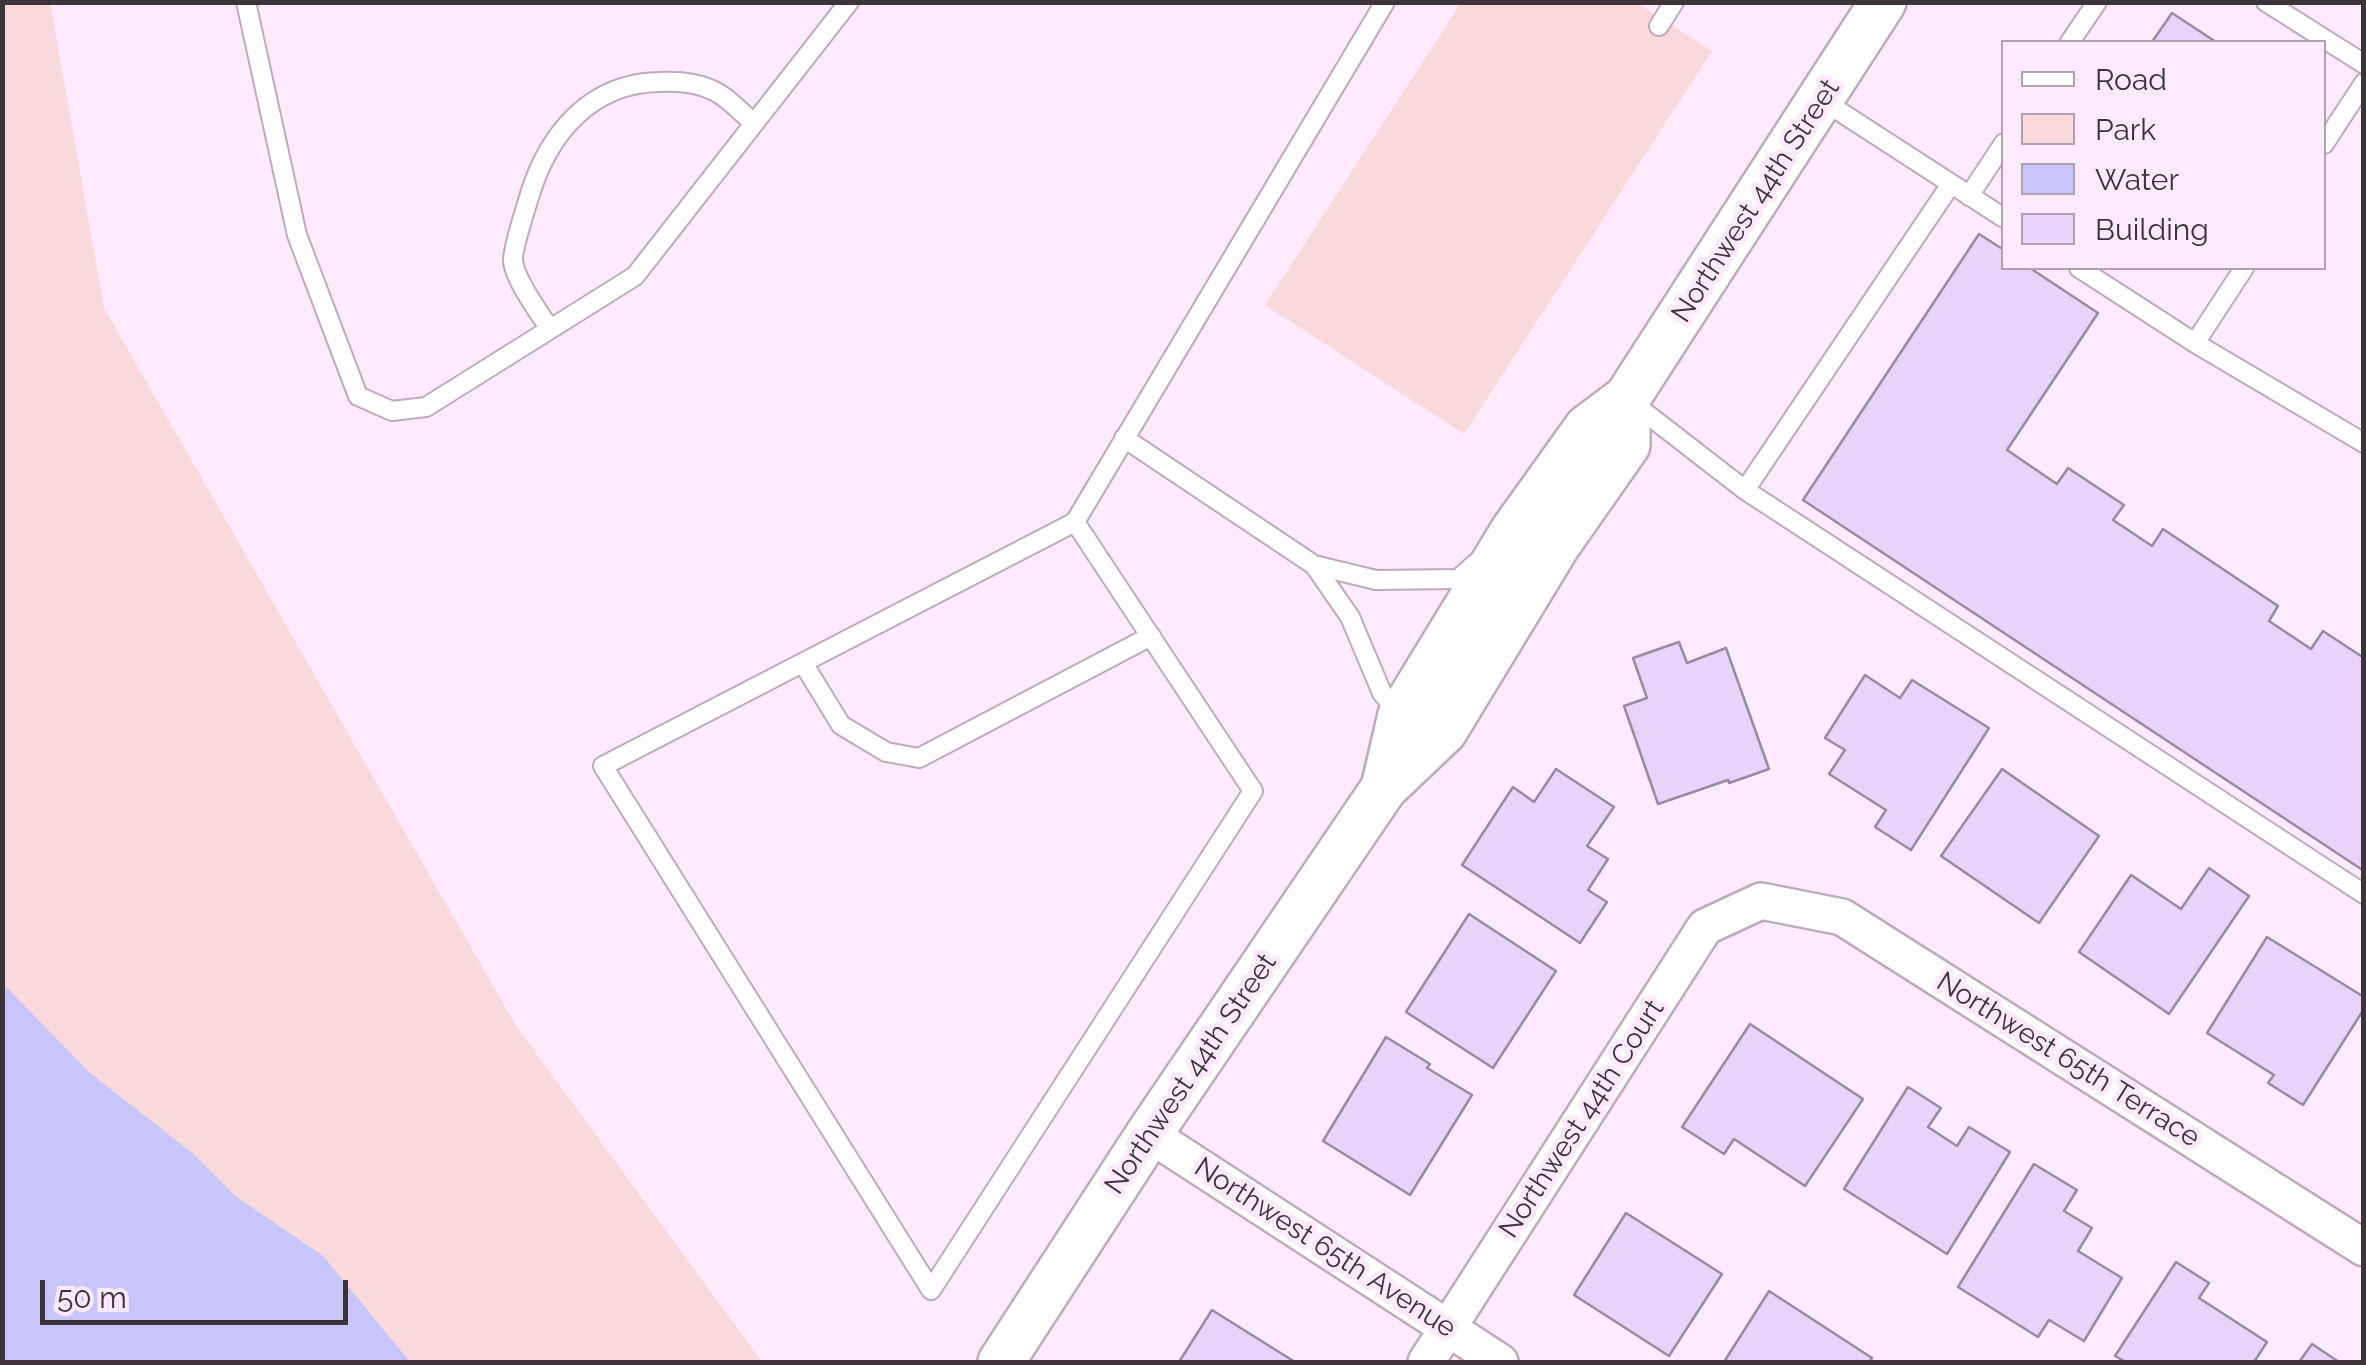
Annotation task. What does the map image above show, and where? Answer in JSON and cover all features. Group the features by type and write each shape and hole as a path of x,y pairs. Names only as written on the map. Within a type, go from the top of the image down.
{"street":[{"name":"Northwest 44th Street","path":"1384,788 1401,715 1514,530 1587,428 1627,398 1883,2"},
{"name":"Northwest 44th Street","path":"1001,1362 1384,788 1444,731 1557,545 1627,444 1627,398"},
{"name":"Northwest 65th Terrace","path":"1761,901 1842,916 2364,1248"},
{"name":"Northwest 44th Court","path":"1426,1362 1705,928 1761,901"},
{"name":"Northwest 65th Avenue","path":"1150,1134 1500,1362"}],"lane":[{"path":"246,2 297,235 358,396 392,411 426,407 634,276 849,2"},
{"path":"1075,522 1253,791 931,1290 603,766 1075,522 1385,2"},
{"path":"1659,26 1674,2"},
{"path":"2071,40 2097,2"},
{"path":"2266,2 2364,64"},
{"path":"550,329 527,296 513,261 538,168 561,130 584,107 638,82 684,81 714,90 754,123"},
{"path":"2326,141 2364,83"},
{"path":"1821,100 2001,216"},
{"path":"1969,196 2001,148"},
{"path":"1746,490 1951,184"},
{"path":"2082,270 2364,443"},
{"path":"2195,342 2243,270"},
{"path":"1627,398 1746,490 2364,894"},
{"path":"1124,438 1314,565 1376,580 1458,578 1514,530"},
{"path":"1314,565 1350,618 1382,693 1401,715"},
{"path":"803,663 841,724 886,752 919,758 1151,636"}],"green space":[{"path":"50,2 104,308 516,1026 762,1362 3,1362 2,3"},
{"path":"1461,3 1637,3 1712,51 1464,434 1265,305"}],"water":[{"path":"3,984 90,1073 191,1152 235,1196 323,1256 410,1362 3,1362"}],"building":[{"path":"2172,13 2213,40 2153,40"},
{"path":"1979,234 2001,248 2001,270 2033,270 2098,313 2007,450 2057,484 2068,468 2124,505 2113,520 2152,546 2163,529 2278,606 2269,621 2311,649 2323,631 2364,658 2364,871 1803,500"},
{"path":"1679,642 1687,663 1726,648 1769,769 1658,804 1624,706 1647,698 1633,658"},
{"path":"1865,675 1900,698 1912,680 1989,728 1911,850 1875,827 1886,810 1829,774 1845,750 1825,738"},
{"path":"1556,769 1614,807 1587,846 1608,859 1588,890 1607,902 1580,943 1462,865 1513,787 1534,802"},
{"path":"2002,769 2099,836 2039,923 1941,856"},
{"path":"2209,868 2249,896 2169,1014 2079,952 2131,875 2181,909"},
{"path":"1469,914 1556,971 1493,1068 1406,1012"},
{"path":"2267,937 2364,997 2364,1009 2303,1105 2268,1083 2274,1075 2207,1033"},
{"path":"1750,1024 1863,1099 1805,1186 1734,1139 1724,1154 1682,1127"},
{"path":"1386,1037 1472,1095 1410,1195 1323,1141"},
{"path":"1908,1087 1941,1108 1928,1127 1957,1146 1969,1127 2010,1152 1947,1254 1844,1189"},
{"path":"2034,1164 2077,1190 2064,1211 2092,1228 2078,1251 2122,1278 2084,1341 2049,1320 2038,1337 1958,1287"},
{"path":"1626,1213 1722,1274 1669,1356 1574,1295"},
{"path":"2176,1262 2209,1283 2199,1298 2267,1342 2254,1362 2126,1362 2115,1356"},
{"path":"1769,1291 1872,1358 1869,1362 1724,1362"},
{"path":"1212,1310 1295,1362 1179,1362"},
{"path":"2312,1344 2339,1362 2299,1362"}]}
